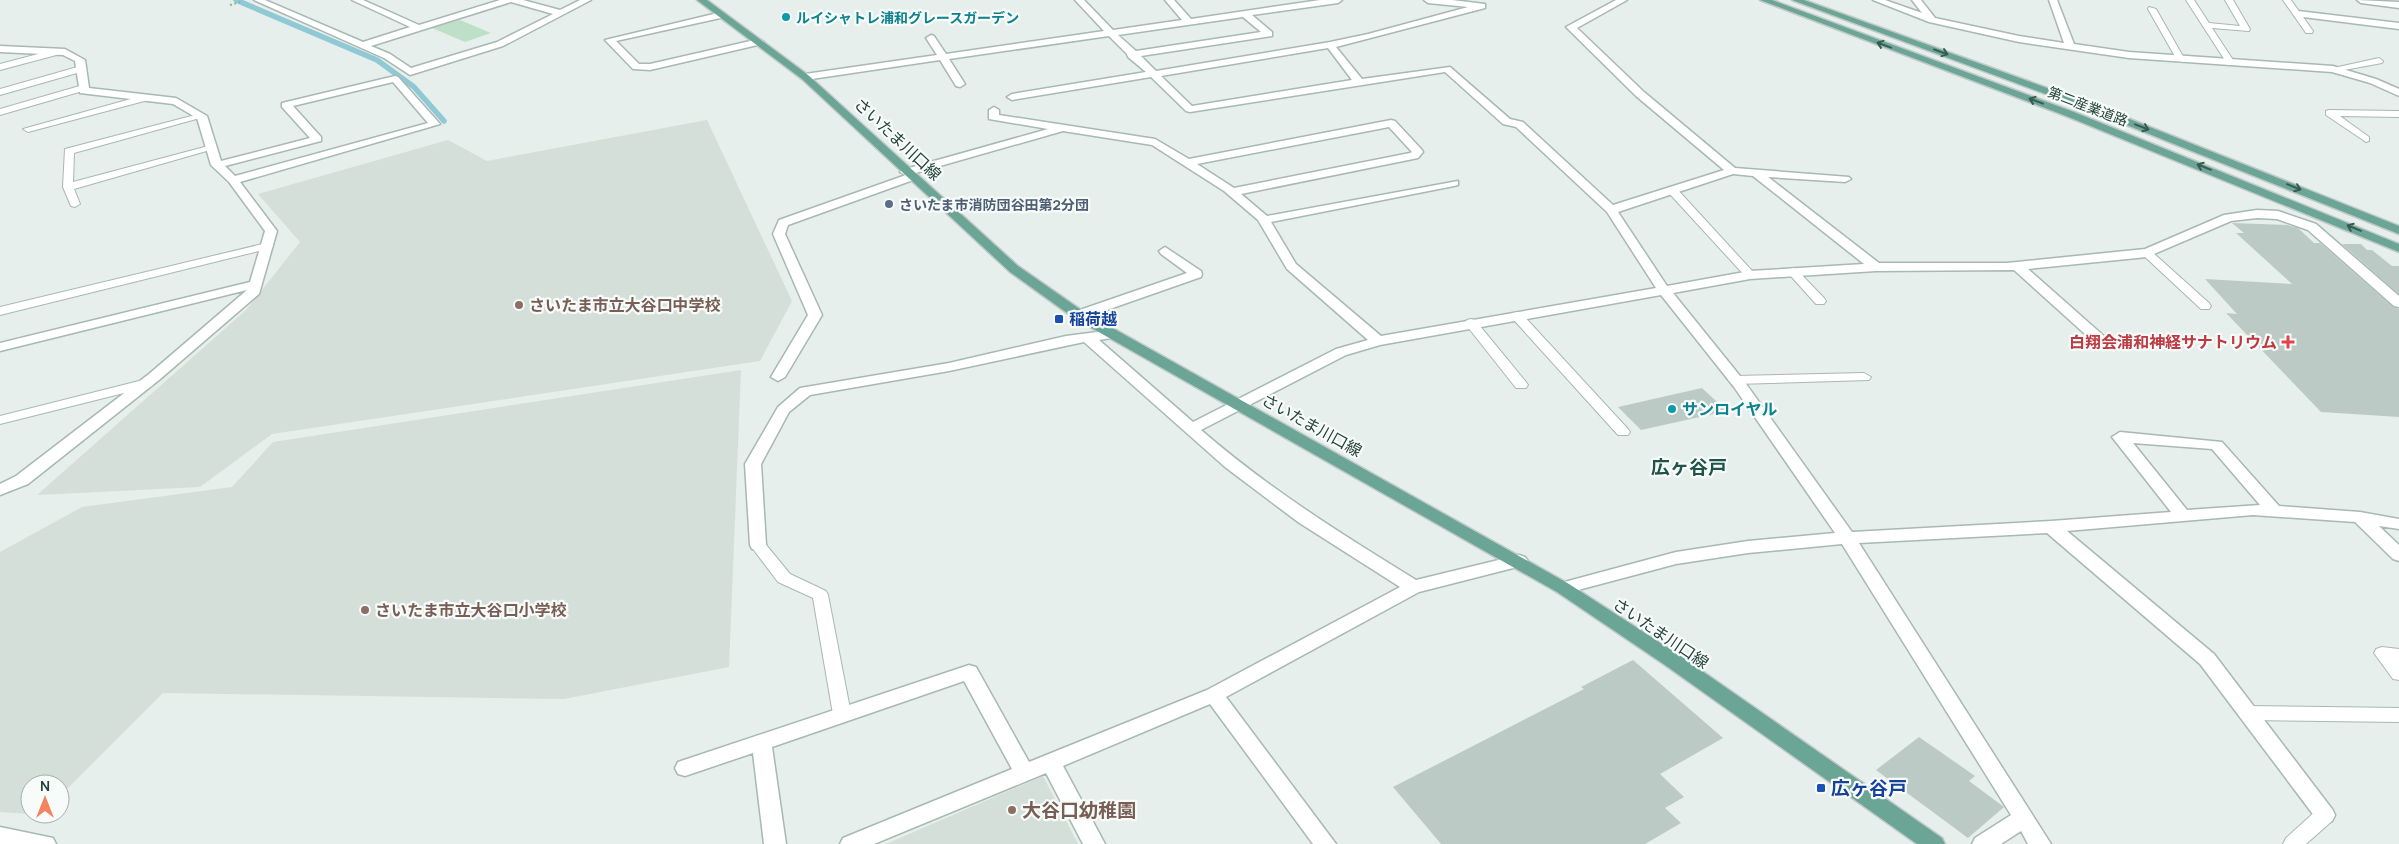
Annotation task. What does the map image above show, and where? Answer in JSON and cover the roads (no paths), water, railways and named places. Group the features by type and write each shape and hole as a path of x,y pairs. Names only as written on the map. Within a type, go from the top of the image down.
{"main road":[{"name":"さいたま川口線","path":"701,0 805,77 909,175 1014,269 1079,315 1240,404 1563,588 1672,660 1934,844"},
{"name":"第二産業道路","path":"1764,0 2070,114 2399,248"},
{"name":"第二産業道路","path":"1796,0 2189,145 2399,230"}],"street":[{"path":"258,0 388,56 410,72 500,44 587,0"},
{"path":"356,0 419,28"},
{"path":"362,45 511,0 560,14"},
{"path":"1079,0 1150,74 1190,109 1447,69 1507,122 1520,124 1611,210 1663,289 1735,380 1847,538 2040,844"},
{"path":"1169,0 1189,22"},
{"path":"805,77 1338,0"},
{"path":"1012,97 1330,45 1369,37 1482,6 1428,0"},
{"path":"1622,0 1571,27 1640,94 1732,170"},
{"path":"1877,0 1932,20 2071,48 2181,60 2333,69 2373,81 2399,93"},
{"path":"1916,0 1932,20"},
{"path":"2053,0 2071,48"},
{"path":"2351,0 2371,21"},
{"path":"2361,0 2399,4"},
{"path":"1131,55 1269,34 1245,14"},
{"path":"2298,14 2371,21 2399,26"},
{"path":"722,15 610,40 636,66 650,67 759,42"},
{"path":"931,38 960,84"},
{"path":"1330,45 1359,82"},
{"path":"0,49 64,52 80,60 84,91 176,101 202,116 217,165 233,180 271,231 254,291 147,383 22,480 0,490"},
{"path":"217,165 317,139 286,105 396,79 436,124 233,180"},
{"path":"994,110 993,117 1155,142 1231,192 1264,220 1291,266 1378,341"},
{"path":"1187,163 1391,123 1418,152 1414,156 1231,192"},
{"path":"778,377 815,315 779,234 783,223 909,175 1063,128"},
{"path":"1611,210 1732,170 1845,179"},
{"path":"1755,172 1876,267"},
{"path":"1264,220 1454,183"},
{"path":"1191,430 1341,352 1378,341 1750,275 1876,267 2017,266 2147,253 2228,218 2257,214 2278,215 2312,227 2399,304"},
{"path":"1079,315 1196,274 1165,251"},
{"path":"2017,266 2100,340"},
{"path":"0,347 256,284"},
{"path":"758,545 753,464 783,410 805,391 949,367 1087,337 1113,334"},
{"path":"1087,337 1231,464 1304,518 1414,587"},
{"path":"2183,516 2120,437 2217,445 2274,511"},
{"path":"1563,588 1676,558 1748,547 1847,538 2051,527 2253,510 2360,517 2399,524"},
{"path":"2360,517 2399,555"},
{"path":"2051,527 2206,659 2324,816"},
{"path":"851,844 1214,695 1414,587 1519,562"},
{"path":"685,768 969,672 1024,772"},
{"path":"1214,695 1325,844"},
{"path":"761,742 775,844"},
{"path":"1050,762 1094,844"},
{"path":"1983,844 2024,818"},
{"path":"3,839 45,844"}],"lane":[{"path":"2190,0 2231,63"},
{"path":"2206,25 2246,29 2229,0"},
{"path":"2287,0 2309,30"},
{"path":"2152,9 2181,60"},
{"path":"0,53 14,49"},
{"path":"0,67 57,52"},
{"path":"2333,69 2379,61"},
{"path":"0,92 81,69"},
{"path":"0,112 83,88"},
{"path":"28,130 145,98"},
{"path":"2366,139 2329,112 2399,114"},
{"path":"75,204 68,187 69,151 202,116"},
{"path":"68,187 212,148"},
{"path":"1672,190 1750,275"},
{"path":"0,311 267,246"},
{"path":"2147,253 2205,306"},
{"path":"1793,272 1820,301"},
{"path":"1517,316 1623,432"},
{"path":"1471,323 1521,385"},
{"path":"1735,380 1864,377"},
{"path":"0,420 147,383"},
{"path":"758,545 784,578 820,595 842,714"},
{"path":"2399,654 2382,653 2399,674"},
{"path":"2247,713 2399,715"},
{"path":"2293,844 2324,816"}],"waterway":[{"path":"236,0 377,60 414,87 444,121"}],"place":[{"name":"ルイシャトレ浦和グレースガーデン","path":"786,17"},
{"name":"さいたま市消防団谷田第2分団","path":"889,204"},
{"name":"さいたま市立大谷口中学校","path":"519,305"},
{"name":"稲荷越","path":"1059,319"},
{"name":"白翔会浦和神経サナトリウム","path":"2288,342"},
{"name":"サンロイヤル","path":"1672,409"},
{"name":"さいたま市立大谷口小学校","path":"365,610"},
{"name":"広ヶ谷戸","path":"1821,788"},
{"name":"大谷口幼稚園","path":"1012,810"}],"district":[{"name":"広ヶ谷戸","path":"1689,467"}]}
